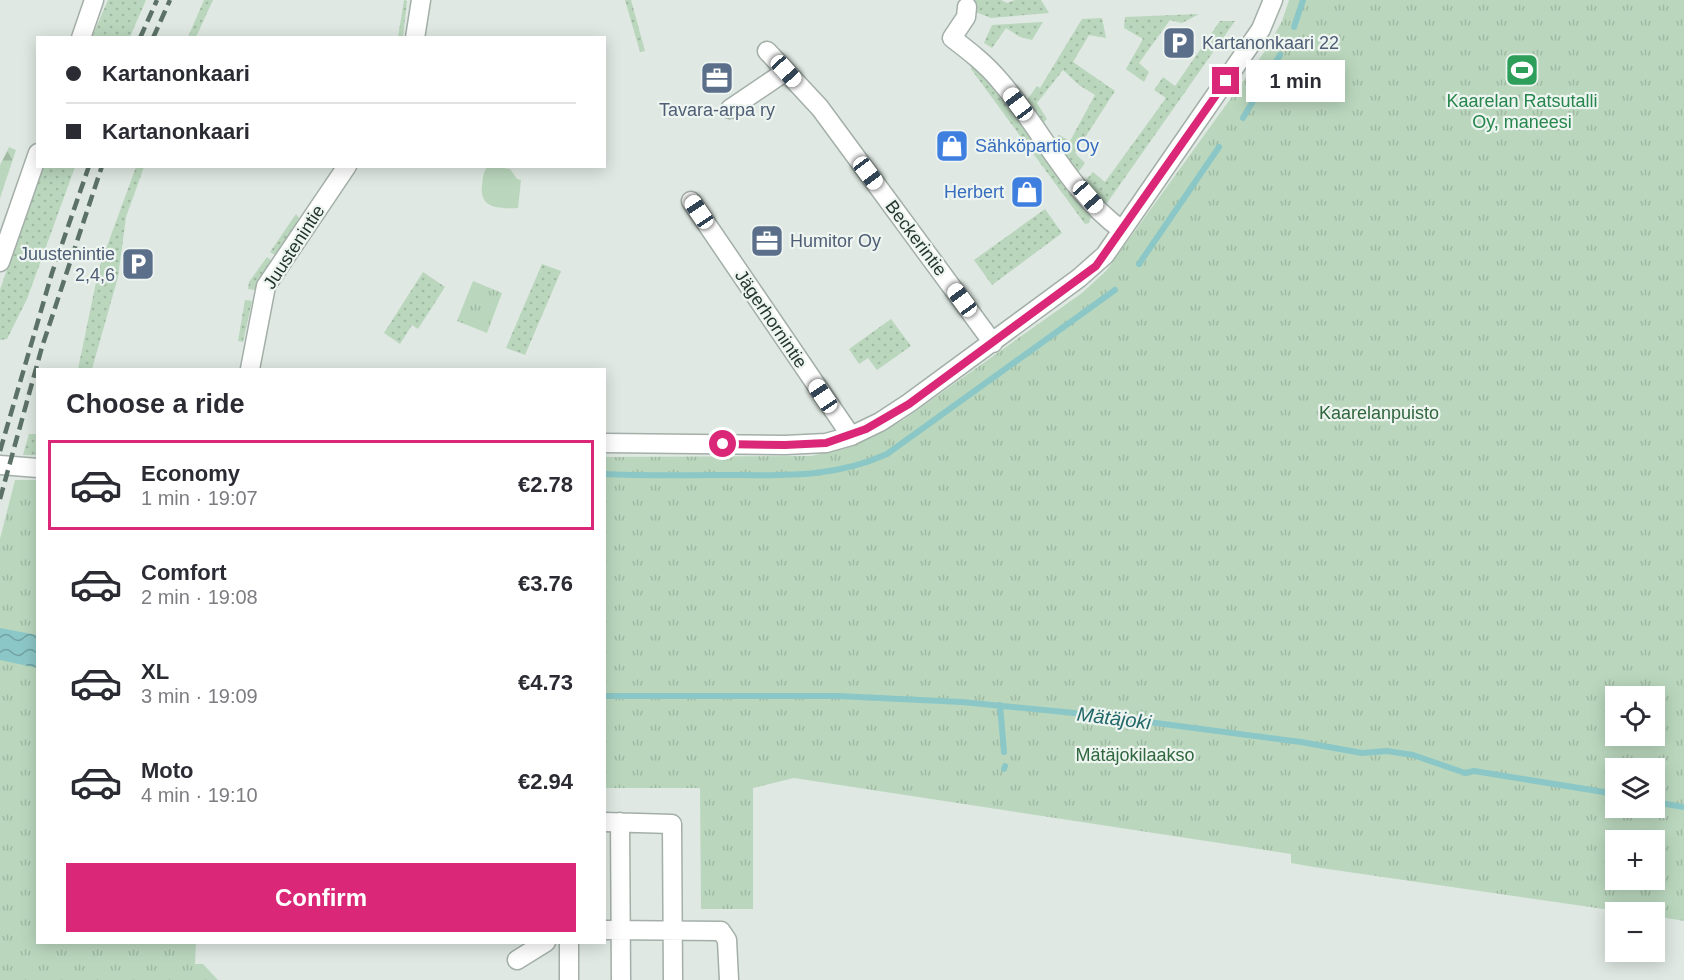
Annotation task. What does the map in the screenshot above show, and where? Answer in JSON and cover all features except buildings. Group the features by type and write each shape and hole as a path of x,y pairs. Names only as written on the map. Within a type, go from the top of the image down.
{"street":[{"path":"82,36 94,0"},
{"path":"415,36 421,0"},
{"path":"606,442 808,445 851,436 909,404 1096,266 1248,48 1261,28 1273,0"},
{"path":"967,7 966,17 952,38 1001,81 1077,184 1104,216 1122,230"},
{"name":"Beckerintie","path":"767,51 820,108 993,343"},
{"path":"730,109 786,71"},
{"path":"0,262 36,159"},
{"name":"Juustenintie","path":"250,368 266,286 346,168"},
{"name":"Jägerhornintie","path":"691,201 851,436"},
{"path":"0,465 36,468"},
{"path":"621,980 612,930 612,822 672,824 673,980"},
{"path":"612,930 721,931 727,940 729,980"},
{"path":"517,960 543,944"},
{"path":"569,944 569,980"}],"green space":[{"path":"108,0 146,0 130,36 92,36"},
{"path":"204,0 213,0 196,36 188,36"},
{"path":"404,0 407,1 403,36 398,36"},
{"path":"625,0 631,0 645,51 640,52"},
{"path":"975,0 1001,0 1007,3 1015,0 1041,0 1049,13 991,18 973,11 971,5"},
{"name":"Kaarelanpuisto","path":"1289,0 1684,0 1684,921 1665,918 1665,902 1605,902 1605,909 1314,867 1291,863 1291,854 794,778 753,788 753,909 701,909 700,788 606,788 606,457 811,456 853,446 903,420 1082,293 1106,271 1265,51 1282,21"},
{"path":"1199,14 1182,23 1170,20 1139,63 1149,72 1144,82 1126,69 1143,39 1124,28 1125,17"},
{"path":"1102,18 1106,38 1089,35 1073,62 1115,91 1075,153 1085,163 1077,174 1054,141 1059,135 1070,141 1095,95 1079,85 1063,70 1037,103 1047,119 1041,125 1024,104 1037,86 1040,88 1082,19"},
{"path":"1220,21 1235,21 1107,203 1105,202 1085,181 1093,172 1105,182 1166,98 1154,90 1163,77 1175,86"},
{"path":"1043,22 1032,40 1020,37 1006,28 992,48 984,43 992,25"},
{"path":"972,64 980,65 1091,217 1089,223 1085,224 971,69"},
{"path":"9,147 16,150 0,198 0,165"},
{"path":"42,168 75,168 27,299 7,339 0,340 0,290"},
{"path":"136,168 144,168 126,217 118,277 92,368 78,368 99,268"},
{"path":"487,168 510,169 517,179 521,180 518,208 497,207 487,203 482,193 484,173"},
{"path":"1045,209 1062,233 992,285 974,260"},
{"path":"296,214 300,219 275,255 270,252"},
{"path":"267,257 271,260 255,290 248,289 249,282"},
{"path":"542,264 561,271 525,355 506,348"},
{"path":"423,272 445,287 418,329 412,325 400,344 384,333"},
{"path":"473,281 502,293 487,333 457,321"},
{"path":"245,300 252,301 243,342 238,341"},
{"path":"891,319 911,346 877,370 868,358 859,364 849,349"},
{"path":"29,434 36,434 36,455 23,455"},
{"path":"15,480 36,480 36,944 196,944 195,964 203,964 218,980 0,980 0,539"}],"water":[{"path":"0,628 36,635 36,668 0,660"}],"waterway":[{"path":"1294,27 1303,0"},
{"path":"1243,118 1280,55"},
{"path":"1139,264 1219,147"},
{"path":"606,474 785,475 826,472 866,462 887,454 1115,290"},
{"name":"Mätäjoki","path":"606,696 838,696 962,702 1095,715 1301,742 1362,753 1387,751 1413,755 1465,773 1474,771 1605,792"},
{"path":"1000,705 1004,752"},
{"name":"Mätäjoki","path":"1665,804 1684,807"}],"railway":[{"path":"141,36 157,0"},
{"path":"154,36 170,0"},
{"path":"0,451 52,273 88,168"},
{"path":"36,368 101,168"},
{"path":"0,499 36,369"}],"place":[{"name":"Kartanonkaari 22","path":"1179,43"},
{"name":"Kaarelan Ratsutalli Oy, maneesi","path":"1522,70"},
{"name":"Tavara-arpa ry","path":"717,78"},
{"name":"Sähköpartio Oy","path":"952,146"},
{"name":"Herbert","path":"1027,192"},
{"name":"Humitor Oy","path":"767,241"},
{"name":"Juustenintie 2,4,6","path":"138,264"}],"route":[{"path":"723,444 808,445 826,443 866,429 909,404 1096,266 1226,81"}],"park label":[{"name":"Mätäjokilaakso","path":"1135,755"}]}
